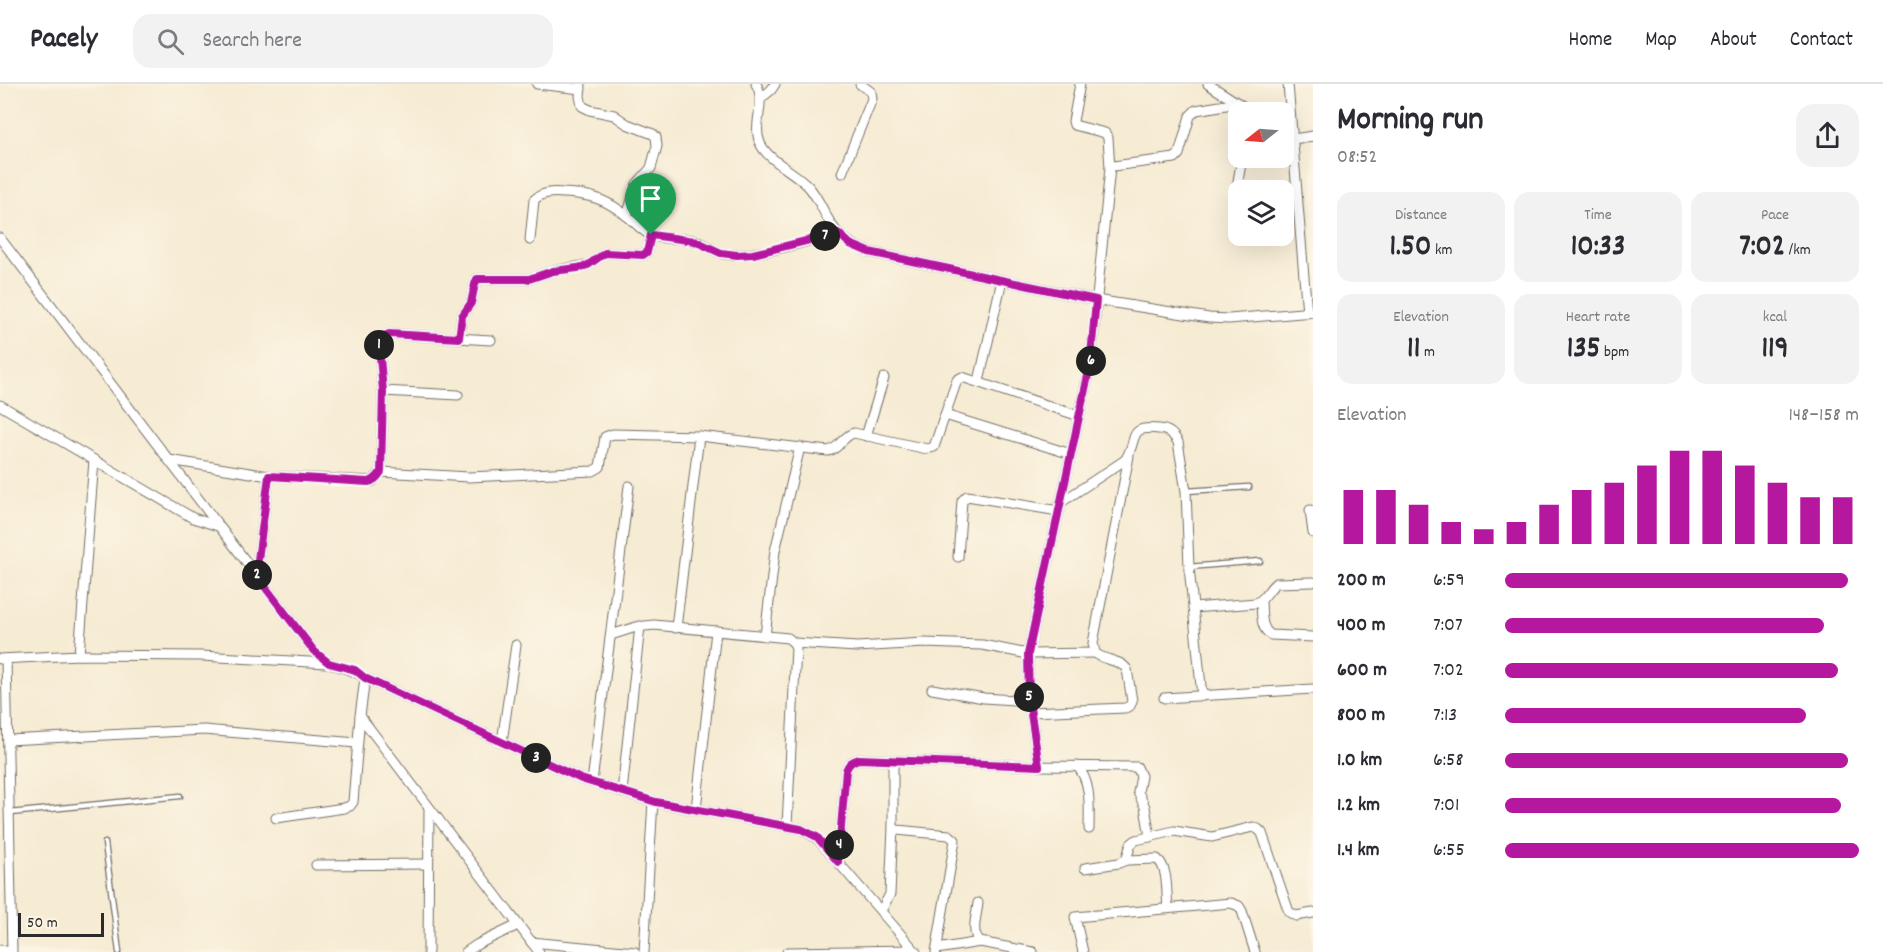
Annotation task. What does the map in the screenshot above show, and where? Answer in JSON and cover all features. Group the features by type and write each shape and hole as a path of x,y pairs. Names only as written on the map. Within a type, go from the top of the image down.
{"street":[{"path":"537,84 581,87 582,106 614,115 627,124 656,137 657,146 651,168 637,184 627,216"},
{"path":"756,84 760,92 758,131 760,143 765,151 810,188 838,233 850,244 869,252 1096,300 1209,318 1229,319 1310,313 1291,168"},
{"path":"760,99 775,84"},
{"path":"842,173 872,99 871,92 860,84"},
{"path":"1039,766 1029,701 1028,654 1092,354 1110,168 1108,142 1105,134 1074,125 1080,84"},
{"path":"1208,84 1236,102"},
{"path":"1288,84 1288,102"},
{"path":"1110,168 1175,158 1179,154 1190,116 1196,110 1228,105"},
{"path":"1294,135 1313,136"},
{"path":"530,240 534,200 543,194 554,192 592,196 608,202 651,235 695,241 721,253 753,254 838,233"},
{"path":"459,338 462,316 471,303 477,279 529,279 553,271 588,265 605,253 643,255 647,252 651,235"},
{"path":"0,238 314,651 329,663"},
{"path":"979,381 1002,280"},
{"path":"169,460 269,476 373,481 381,472 383,391 380,340 389,334 491,340"},
{"path":"381,472 469,477 593,471 600,467 603,442 608,435 699,436 833,450 849,434 927,449 935,444 957,381 959,378 966,377 1080,417"},
{"path":"866,436 884,378"},
{"path":"383,391 458,395"},
{"path":"0,405 193,518 219,526"},
{"path":"945,415 1071,454"},
{"path":"1095,653 1093,643 1129,454 1135,435 1139,430 1146,428 1167,430 1178,442 1186,491 1189,567 1202,696"},
{"path":"676,628 699,436"},
{"path":"765,636 776,551 800,447"},
{"path":"958,557 963,501 967,496 1060,507 1125,460 1129,454"},
{"path":"79,655 94,460"},
{"path":"256,575 269,476"},
{"path":"592,782 629,486"},
{"path":"1310,510 1313,533"},
{"path":"1193,608 1256,603 1261,601 1276,583 1313,582"},
{"path":"1261,601 1266,633 1313,637"},
{"path":"611,635 640,626 654,625 788,638 794,643 796,648 787,826"},
{"path":"622,792 640,626"},
{"path":"696,809 716,631"},
{"path":"794,643 857,648 924,643 981,645 1028,654 1095,653 1100,657 1120,663 1127,669 1132,701 1130,706 1031,712"},
{"path":"502,742 516,645"},
{"path":"0,950 11,952 8,740 3,659 79,655 201,656 329,663 355,670 365,678 592,782 653,801 801,829 817,837 915,951"},
{"path":"276,818 344,808 353,802 365,678"},
{"path":"932,689 984,698 1029,701"},
{"path":"1164,698 1313,689"},
{"path":"360,716 538,952"},
{"path":"8,740 204,730 357,743"},
{"path":"838,862 846,770 848,764 859,759 1039,766 1137,767 1141,776 1138,792 1145,807 1150,837"},
{"path":"880,911 890,894 893,760"},
{"path":"1077,766 1084,773 1088,792 1089,829"},
{"path":"644,952 653,801"},
{"path":"428,952 429,808"},
{"path":"893,827 897,830 949,835 955,840 937,951 980,942 1033,952"},
{"path":"1126,860 1131,844 1136,840 1174,831 1212,837 1253,827 1262,833 1289,912 1296,916 1313,913"},
{"path":"1085,868 1126,860 1157,859 1165,873 1168,908"},
{"path":"316,865 428,864"},
{"path":"978,903 975,930 976,939 980,942"},
{"path":"1083,952 1075,917 1232,903 1242,911 1255,952"},
{"path":"466,952 518,925"},
{"path":"531,942 635,952"},
{"path":"787,952 915,951"}],"lane":[{"path":"1186,491 1249,487"},
{"path":"1189,567 1260,561"},
{"path":"9,813 180,796"},
{"path":"105,843 119,952"}],"route":[{"path":"838,233 850,244 869,252 1096,300 1090,366 1028,654 1029,701 1039,766 853,760 848,764 846,770 838,862 810,832 656,802 581,779 365,678 355,670 329,663 314,651 256,575 269,476 368,482 373,481 381,472 383,391 379,346 384,336 389,334 459,338 462,316 469,309 477,279 529,279 553,271 588,265 605,253 643,255 647,252 651,235 695,241 721,253 737,255 753,254 838,233"}]}
